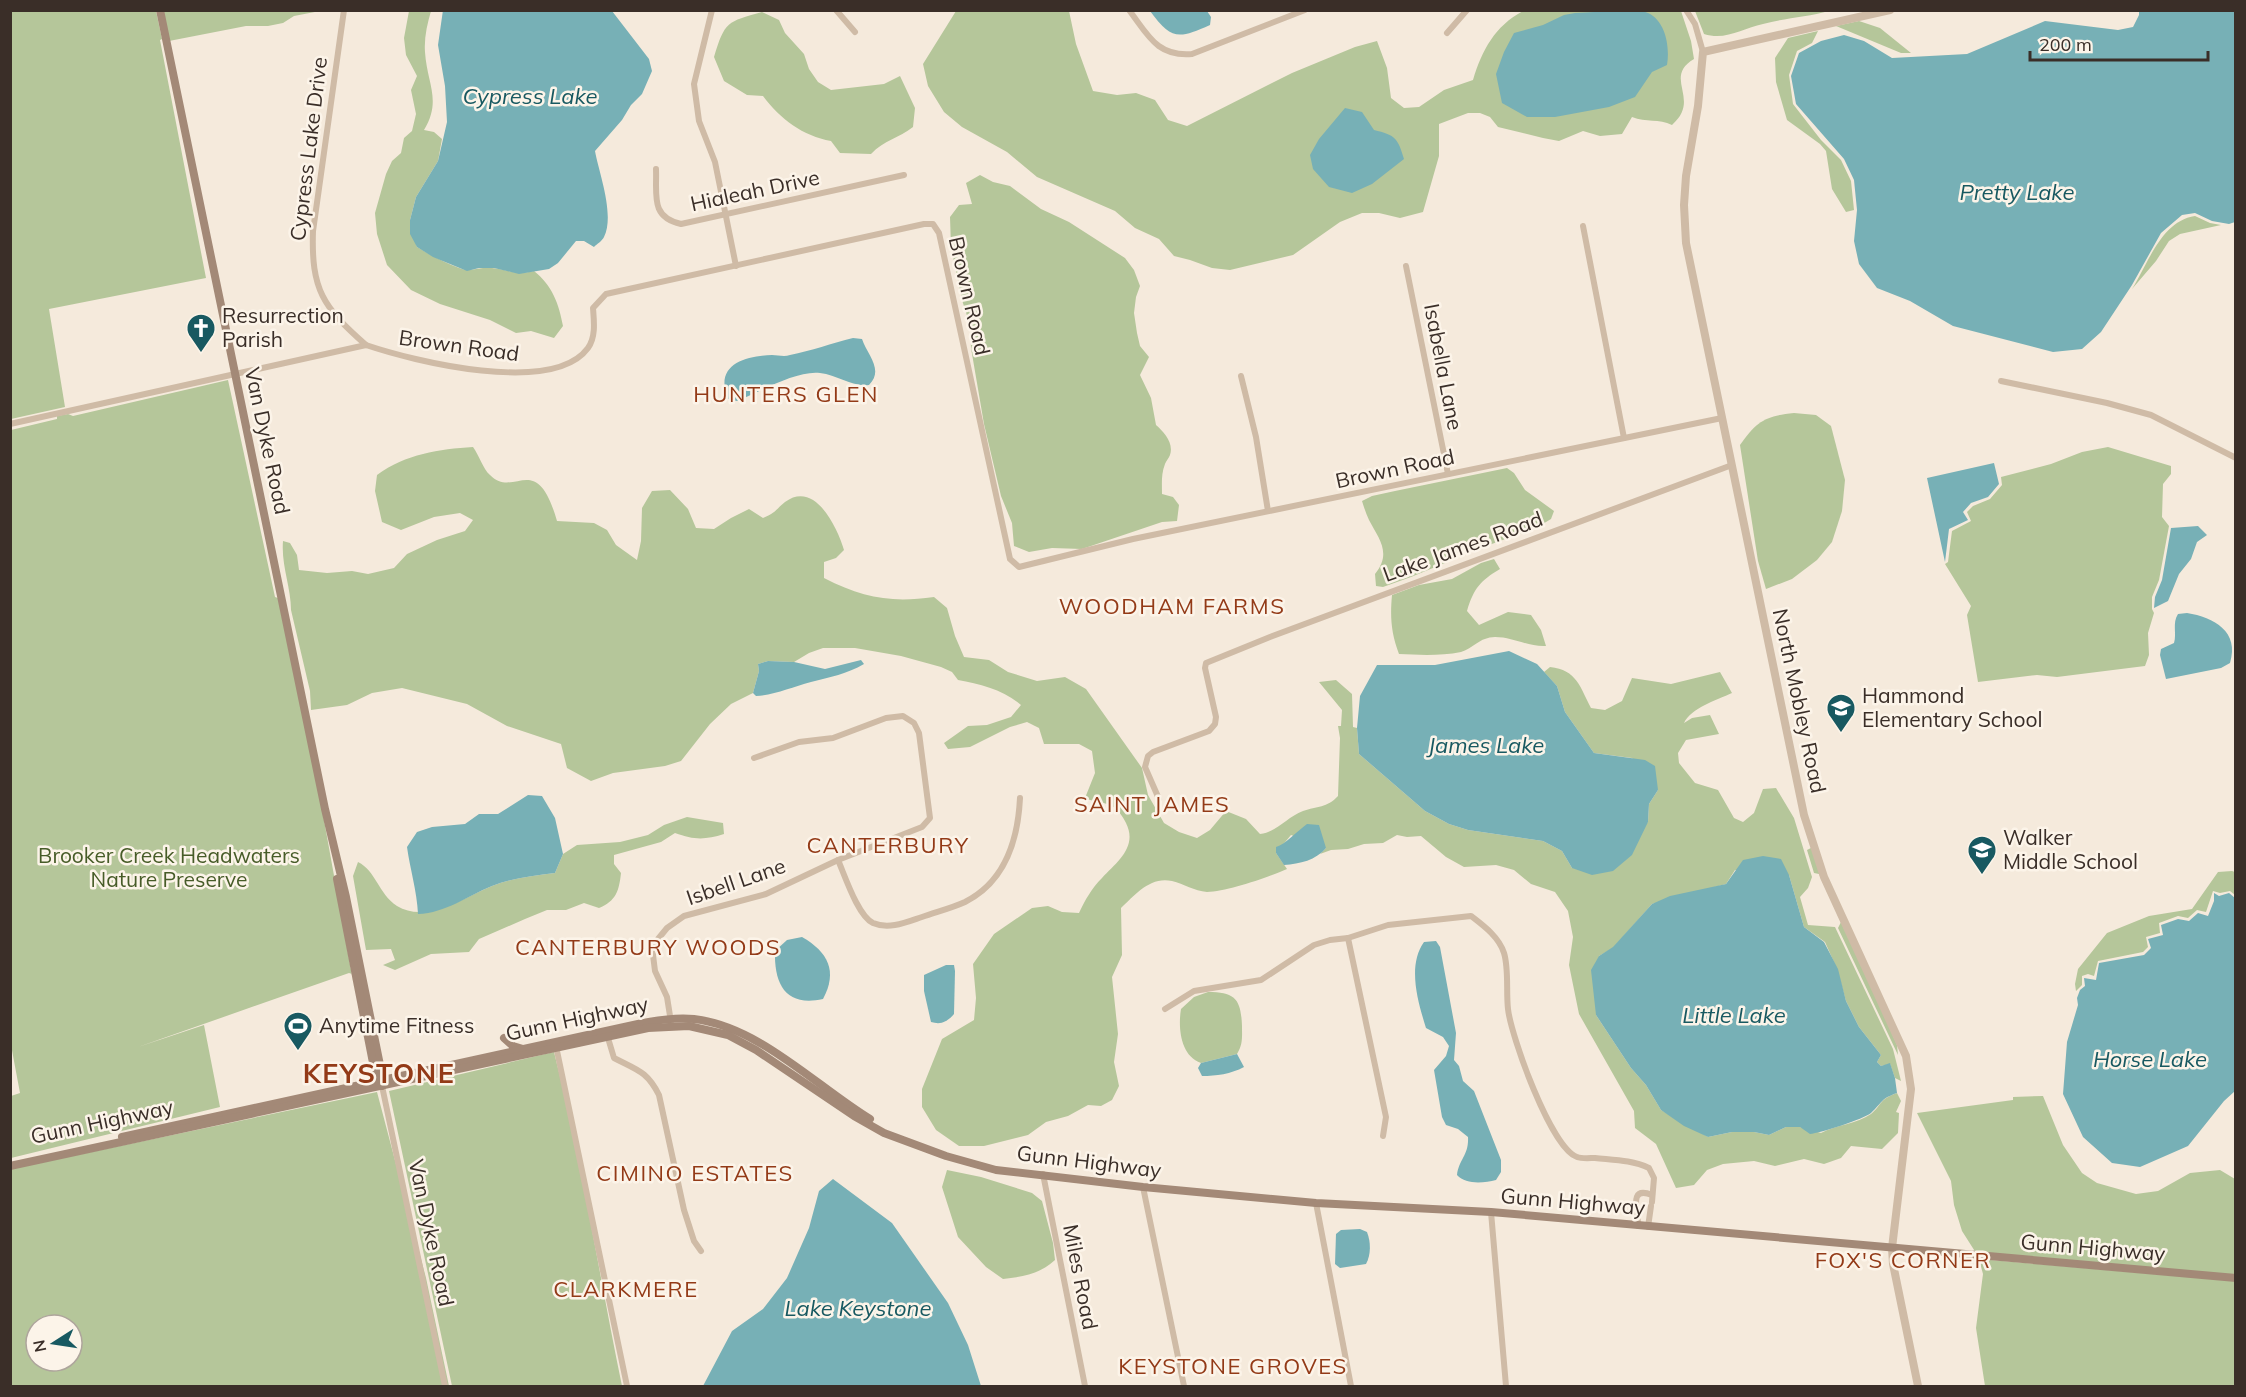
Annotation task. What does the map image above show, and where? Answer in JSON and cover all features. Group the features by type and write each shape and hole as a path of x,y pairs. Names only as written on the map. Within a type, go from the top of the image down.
{"main road":[{"name":"Van Dyke Road","path":"160,10 325,808 344,886 380,1065 381,1082"},
{"name":"Van Dyke Road","path":"325,808 375,1073 381,1082"},
{"name":"Gunn Highway","path":"10,1161 381,1082 671,1022 696,1019 741,1033 770,1050 867,1117 911,1143 969,1164 996,1170 1143,1187 1316,1203 1491,1212 2235,1278"},
{"name":"Gunn Highway","path":"10,1166 381,1082 397,1076 524,1049 608,1038 671,1022"},
{"path":"504,1038 513,1046 524,1049"},
{"path":"380,1065 386,1072 397,1076"}],"street":[{"name":"Cypress Lake Drive","path":"344,10 313,231 312,255 316,283 322,297 340,321 366,345"},
{"path":"712,10 694,84 699,121 715,162 736,266"},
{"path":"836,10 855,32"},
{"path":"1129,10 1152,41 1165,52 1178,55 1192,54 1300,11"},
{"path":"1447,33 1467,10"},
{"name":"North Mobley Road","path":"1686,10 1695,24 1703,52 1698,106 1686,176 1684,214 1686,243 1804,815 1824,877 1906,1056 1911,1089 1892,1248 1893,1264 1918,1386"},
{"path":"1703,52 1890,10"},
{"name":"Hialeah Drive","path":"656,169 658,210 668,221 681,224 904,175"},
{"name":"Brown Road","path":"366,345 397,356 492,372 518,374 544,370 569,363 588,349 594,335 594,308 606,294 924,224 933,224 939,233 1010,559 1019,567 1132,539 1722,418"},
{"path":"1583,226 1624,438"},
{"name":"Isabella Lane","path":"1406,266 1448,474"},
{"path":"10,424 366,345"},
{"path":"1241,376 1256,437 1268,512"},
{"path":"2001,381 2107,403 2151,415 2235,458"},
{"name":"Lake James Road","path":"1159,799 1145,767 1148,756 1153,752 1209,731 1215,724 1206,663 1292,628 1732,465"},
{"name":"Isbell Lane","path":"671,1022 667,997 655,971 653,955 658,939 667,928 684,916 766,894 838,860 922,827 930,818 919,734 914,723 903,716 886,718 833,738 799,742 754,758"},
{"path":"838,860 860,910 873,923 893,926 910,921 964,902 989,884 1003,865 1013,845 1020,798"},
{"path":"1165,1009 1194,991 1261,980 1314,945 1330,940 1348,938 1388,925 1471,916 1494,935 1504,953 1508,1010 1515,1040 1531,1086 1550,1124 1567,1149 1576,1157 1637,1162 1649,1168 1654,1178 1648,1227"},
{"path":"1348,938 1386,1117 1383,1136"},
{"path":"608,1038 614,1058 646,1074 659,1095 684,1210 694,1241 701,1251"},
{"path":"556,1046 627,1386"},
{"name":"Van Dyke Road","path":"381,1082 445,1386"},
{"name":"Miles Road","path":"1043,1174 1086,1386"},
{"path":"1143,1187 1184,1386"},
{"path":"1638,1226 1639,1216 1635,1200 1637,1196 1644,1193 1652,1201"},
{"path":"1316,1203 1351,1386"},
{"path":"1491,1212 1506,1386"}],"green space":[{"path":"10,11 156,11 206,278 49,309 65,407 11,419"},
{"path":"163,11 320,11 294,16 283,23 268,26 246,26 169,41"},
{"path":"409,11 431,11 425,47 433,101 424,130 434,132 442,139 438,161 416,197 410,220 417,247 442,261 463,269 534,271 546,282 559,310 563,326 554,338 531,331 516,333 490,320 440,304 411,290 387,265 377,234 375,213 386,174 392,161 401,153 404,138 412,131 416,114 411,90 417,76 406,55 404,38"},
{"path":"956,11 1069,11 1076,44 1093,91 1117,95 1136,93 1155,100 1168,120 1187,126 1292,73 1355,47 1377,41 1387,68 1391,98 1404,108 1419,107 1444,90 1473,80 1491,40 1505,24 1523,11 1681,11 1691,41 1694,59 1685,66 1681,74 1684,106 1672,125 1632,117 1622,134 1600,136 1583,131 1559,141 1498,127 1490,117 1480,113 1468,113 1439,124 1439,156 1423,212 1400,218 1379,213 1362,213 1340,222 1293,255 1230,270 1212,268 1174,256 1159,239 1135,228 1115,211 1037,177 1007,152 962,127 944,112 928,86 923,64"},
{"path":"1695,11 1829,11 1712,36 1704,34"},
{"path":"762,12 779,20 785,33 804,54 809,69 818,82 831,90 884,84 900,76 915,108 913,127 881,145 871,154 840,153 831,141 811,135 793,125 763,96 747,95 724,81 714,57 721,36 734,21"},
{"path":"1859,21 1880,28 1911,53 1901,53 1836,26"},
{"path":"1818,31 1812,43 1797,51 1789,75 1793,104 1821,140 1841,160 1851,181 1854,210 1846,212 1832,189 1826,151 1787,120 1776,82 1775,58 1788,38"},
{"path":"980,175 993,182 1010,186 1041,209 1069,222 1125,258 1134,270 1140,286 1134,313 1137,333 1140,346 1149,357 1140,375 1151,398 1156,425 1165,434 1171,446 1163,472 1162,494 1173,497 1179,505 1177,521 1162,522 1082,549 1052,548 1029,552 1014,546 1012,523 1001,496 984,424 971,348 970,325 962,300 951,247 950,217 959,205 972,204 966,183"},
{"path":"2195,216 2221,225 2180,234 2169,241 2156,261 2132,289 2164,235 2173,226"},
{"name":"Brooker Creek Headwaters Nature Preserve","path":"228,380 275,597 278,598 322,809 352,974 349,973 138,1047 204,1025 220,1107 11,1158 11,1096 20,1093 11,1045 11,430 57,419 57,416 68,414 73,416"},
{"path":"1794,413 1816,415 1831,426 1845,480 1842,511 1832,542 1817,560 1792,579 1766,589 1758,561 1740,445 1762,421"},
{"path":"473,447 490,475 499,481 533,481 541,487 549,499 557,521 594,523 607,530 616,545 637,560 641,541 642,508 652,491 670,490 688,509 696,528 714,529 749,509 763,518 796,497 806,497 815,501 830,519 844,550 836,558 824,562 824,578 852,590 878,597 919,599 934,597 947,608 964,657 989,660 1008,672 1037,681 1065,677 1086,689 1142,768 1148,795 1164,823 1179,832 1197,838 1210,830 1226,811 1246,819 1260,834 1272,830 1303,811 1326,805 1338,796 1340,738 1338,726 1341,726 1342,710 1319,682 1336,680 1352,694 1353,727 1357,728 1359,754 1425,811 1449,824 1468,830 1543,841 1562,851 1572,868 1648,822 1649,804 1658,790 1632,758 1594,753 1565,712 1557,686 1544,672 1550,667 1566,672 1576,681 1591,708 1605,710 1622,701 1632,678 1671,684 1720,672 1732,693 1698,709 1684,723 1692,718 1710,715 1719,734 1686,740 1678,753 1679,763 1695,783 1718,790 1734,818 1743,822 1754,813 1763,789 1776,788 1794,818 1812,877 1808,888 1800,897 1808,925 1835,927 1893,1049 1901,1081 1895,1078 1890,1064 1881,1066 1877,1062 1881,1055 1859,1027 1846,1001 1837,969 1825,942 1804,927 1789,875 1735,870 1726,884 1652,904 1613,948 1599,956 1596,1015 1661,1110 1708,1137 1732,1132 1769,1135 1786,1127 1800,1127 1821,1133 1871,1114 1884,1100 1897,1093 1901,1101 1896,1112 1899,1113 1898,1133 1882,1149 1851,1146 1841,1158 1824,1164 1804,1159 1775,1166 1754,1161 1723,1164 1707,1170 1694,1185 1676,1188 1656,1144 1635,1128 1634,1111 1579,1014 1569,965 1573,937 1568,911 1555,892 1531,884 1514,870 1496,865 1464,867 1446,857 1421,836 1397,835 1383,843 1364,844 1320,854 1326,848 1291,835 1276,853 1287,869 1248,884 1207,892 1172,881 1157,881 1137,892 1121,908 1122,955 1112,977 1118,1034 1114,1062 1119,1086 1112,1100 1101,1106 1088,1105 1068,1116 1046,1122 1028,1135 984,1146 959,1146 936,1130 922,1107 922,1089 942,1039 974,1020 976,998 973,964 994,934 1032,908 1048,906 1062,912 1079,913 1092,890 1128,847 1129,832 1118,811 1108,804 1085,798 1095,773 1092,751 1079,744 1044,744 1039,728 1027,722 1010,727 970,747 948,749 944,743 968,726 987,725 1011,717 1021,705 999,692 958,680 952,672 941,667 901,656 855,648 823,648 794,662 768,661 758,664 759,671 753,693 731,704 710,724 681,761 665,766 613,773 591,781 567,768 561,744 507,726 467,704 402,688 372,693 347,705 311,710 310,691 291,610 283,559 283,541 290,543 297,555 299,570 327,573 352,571 368,574 394,568 407,554 437,540 465,531 473,520 460,513 434,517 401,530 382,522 375,491 377,475 411,457 448,449"},
{"path":"2108,447 2171,466 2171,474 2163,484 2162,517 2169,526 2159,580 2152,597 2154,613 2148,633 2149,655 2145,666 2057,677 2037,675 1978,682 1967,615 1971,606 1945,564 1948,562 1952,531 1971,521 1967,512 1973,506 1990,499 2002,485 2001,477 2051,464 2082,452"},
{"path":"1507,468 1514,473 1525,490 1554,511 1551,519 1536,528 1489,545 1461,551 1445,563 1411,577 1383,587 1376,586 1375,574 1383,559 1382,546 1362,501 1372,496"},
{"path":"1494,559 1500,569 1487,577 1479,586 1472,596 1467,611 1479,625 1508,612 1531,615 1541,630 1546,646 1495,637 1485,639 1461,652 1438,655 1399,654 1392,625 1392,595 1419,585 1452,579 1481,563"},
{"path":"687,817 723,823 724,834 700,838 675,833 661,842 614,855 614,864 621,873 619,885 613,899 599,908 584,903 566,910 547,910 479,939 469,952 431,954 395,970 383,965 395,960 391,949 366,950 353,876 358,862 369,871 385,895 397,906 408,911 420,912 445,907 500,883 555,873 563,854 577,845 620,842 648,835 664,825"},
{"path":"1811,848 1897,1045 1898,1055 1838,928 1841,922 1819,874 1814,873 1807,850"},
{"path":"2218,872 2235,872 2235,895 2230,891 2220,893 2213,891 2206,912 2197,910 2188,918 2178,916 2159,923 2160,933 2146,937 2148,947 2143,952 2098,961 2094,976 2088,974 2082,976 2082,985 2076,991 2078,969 2107,933 2149,916 2192,909"},
{"path":"1208,992 1225,994 1235,999 1240,1010 1242,1041 1237,1054 1201,1063 1194,1059 1185,1048 1180,1032 1180,1016 1181,1009 1194,997"},
{"path":"554,1052 582,1177 622,1386 452,1386 389,1091"},
{"path":"377,1092 426,1278 449,1386 11,1386 10,1169"},
{"path":"2043,1096 2063,1145 2082,1173 2097,1183 2136,1194 2158,1191 2190,1173 2220,1170 2235,1179 2235,1275 1976,1253 1962,1231 1954,1205 1951,1181 1917,1113 2013,1100 2013,1097"},
{"path":"947,1170 981,1177 1032,1193 1042,1201 1055,1260 1037,1272 1003,1279 986,1267 958,1237 942,1187"},
{"path":"1979,1259 2235,1281 2235,1386 1985,1386 1976,1328 1983,1274"}],"water":[{"name":"Cypress Lake","path":"443,10 612,11 649,59 652,71 642,94 595,151 608,217 604,237 594,247 584,241 576,241 558,263 549,269 519,274 494,268 467,271 433,257 417,247 410,234 410,220 416,197 438,161 447,122 445,86 438,45"},
{"path":"1633,10 1648,13 1659,22 1663,28 1668,51 1667,65 1652,72 1635,97 1609,107 1555,117 1527,117 1502,103 1496,74 1514,33 1543,25 1564,15"},
{"path":"1150,11 1207,11 1211,17 1210,25 1190,33 1176,34 1164,27"},
{"name":"Pretty Lake","path":"2139,11 2235,11 2235,222 2229,224 2212,221 2195,213 2182,215 2161,233 2132,285 2101,332 2082,349 2053,352 1953,326 1910,301 1877,288 1859,264 1854,241 1857,210 1854,180 1844,159 1796,104 1791,76 1799,53 1821,41 1844,35 1864,41 1892,58 1967,54 2045,21 2118,30 2133,27"},
{"path":"1345,108 1362,112 1374,130 1395,138 1404,159 1372,184 1352,193 1329,187 1313,169 1310,155 1319,139"},
{"path":"853,338 862,339 875,368 875,374 869,385 856,384 827,374 811,373 789,378 737,401 728,399 725,378 728,370 742,360 772,355 788,356"},
{"path":"1994,463 1999,484 1988,497 1971,503 1963,512 1968,520 1949,529 1945,562 1927,478"},
{"path":"2198,526 2207,535 2197,542 2191,559 2179,574 2168,601 2154,608 2155,597 2162,580 2171,528"},
{"path":"2187,613 2207,618 2222,628 2231,643 2230,663 2221,668 2166,679 2160,655 2161,649 2174,643 2176,617 2178,614"},
{"name":"James Lake","path":"1509,651 1537,664 1557,686 1565,712 1594,753 1645,760 1655,766 1658,790 1649,804 1648,822 1632,855 1613,871 1592,875 1572,868 1562,851 1543,841 1468,830 1449,824 1425,811 1359,754 1357,728 1360,696 1377,665 1435,665"},
{"path":"861,660 864,664 838,675 770,694 756,696 753,693 759,671 758,664 768,661 794,662 825,669"},
{"path":"528,795 542,796 555,818 563,854 555,873 500,883 438,911 418,914 407,847 417,832 432,827 465,824 479,814 498,814"},
{"path":"1307,824 1319,825 1326,848 1307,861 1284,865 1276,853 1276,847"},
{"name":"Little Lake","path":"1763,856 1781,859 1789,875 1804,927 1824,942 1838,969 1846,1001 1859,1027 1881,1055 1877,1062 1881,1066 1890,1063 1897,1093 1884,1099 1867,1116 1815,1133 1810,1134 1800,1127 1786,1127 1769,1135 1732,1132 1708,1137 1684,1126 1661,1110 1646,1085 1631,1068 1596,1015 1591,970 1599,956 1613,947 1652,904 1670,896 1726,884 1743,860"},
{"name":"Horse Lake","path":"2214,893 2219,896 2229,893 2235,898 2235,1091 2224,1101 2188,1146 2140,1167 2112,1163 2083,1137 2063,1094 2067,1042 2078,1005 2077,998 2080,990 2085,986 2084,978 2096,980 2099,963 2144,955 2151,948 2148,939 2163,935 2161,925 2178,919 2189,921 2198,913 2208,916 2214,901"},
{"path":"802,937 818,949 828,963 830,980 823,999 800,1000 785,991 780,983 775,963 775,951 787,940"},
{"path":"1436,941 1440,947 1456,1033 1454,1060 1459,1066 1463,1081 1474,1091 1501,1160 1501,1172 1496,1180 1470,1182 1457,1175 1467,1148 1468,1137 1458,1129 1446,1125 1442,1117 1434,1070 1446,1056 1449,1046 1443,1037 1426,1028 1417,996 1415,973 1416,962 1424,942"},
{"path":"946,965 954,965 955,971 954,1014 944,1022 935,1023 931,1022 924,991 924,975"},
{"path":"1237,1054 1244,1067 1234,1071 1202,1076 1198,1068 1201,1063"},
{"name":"Lake Keystone","path":"833,1179 892,1223 948,1303 968,1345 981,1386 703,1386 732,1331 763,1309 787,1278 809,1228 819,1191"},
{"path":"1360,1229 1367,1232 1369,1240 1370,1253 1366,1264 1340,1268 1335,1264 1336,1234 1341,1230"}],"place":[{"name":"Resurrection Parish","path":"201,354"},
{"name":"Hammond Elementary School","path":"1841,734"},
{"name":"Walker Middle School","path":"1982,876"},
{"name":"Anytime Fitness","path":"298,1052"}],"district":[{"name":"HUNTERS GLEN","path":"786,394"},
{"name":"WOODHAM FARMS","path":"1172,606"},
{"name":"SAINT JAMES","path":"1152,804"},
{"name":"CANTERBURY","path":"888,845"},
{"name":"CANTERBURY WOODS","path":"648,947"},
{"name":"KEYSTONE","path":"379,1074"},
{"name":"CIMINO ESTATES","path":"695,1173"},
{"name":"FOX'S CORNER","path":"1903,1260"},
{"name":"CLARKMERE","path":"626,1289"},
{"name":"KEYSTONE GROVES","path":"1233,1366"}]}
